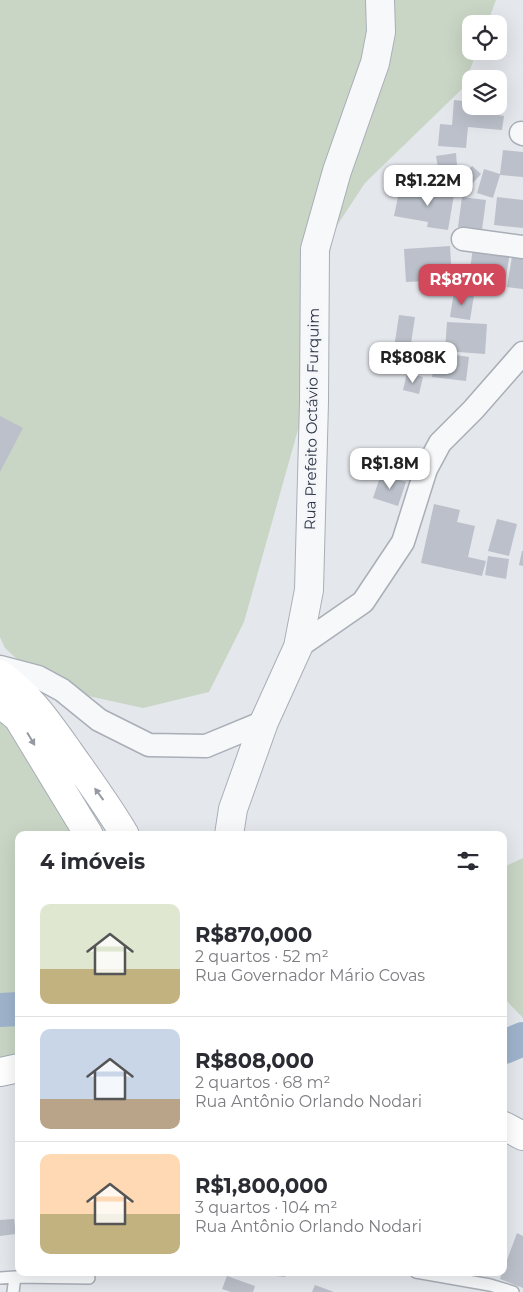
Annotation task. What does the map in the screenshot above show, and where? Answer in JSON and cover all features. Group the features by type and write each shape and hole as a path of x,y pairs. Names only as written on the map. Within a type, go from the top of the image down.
{"main road":[{"path":"0,674 16,685 32,702 107,805 123,831"},
{"path":"0,703 18,718 87,831"},
{"path":"0,1072 15,1069"},
{"path":"507,1128 523,1136"}],"street":[{"name":"Rua Prefeito Octávio Furquim","path":"230,831 233,809 264,722 298,647 309,590 314,402 315,249 337,171 375,63 381,32 380,0"},
{"path":"463,240 523,247"},
{"path":"298,647 363,602 403,542 426,469 440,443 473,410 523,353"},
{"path":"0,667 38,677 62,690 99,720 149,745 206,746 264,722"}],"lane":[{"path":"439,1276 490,1285 513,1292"},
{"path":"13,1292 15,1277"},
{"path":"0,1278 89,1278"}],"green space":[{"path":"0,0 496,0 490,15 462,15 462,60 474,60 470,70 462,70 462,89 365,183 332,233 322,344 244,622 209,692 143,708 47,687 5,648 0,637"},
{"path":"0,711 72,831 15,831 15,1070 0,1074"},
{"path":"523,858 523,1018 507,1001 507,866"}],"building":[{"path":"454,100 462,101 462,115 504,116 502,130 468,127 466,148 438,146 440,124 452,125"},
{"path":"503,150 523,152 523,177 500,175 493,198 477,193 484,169 500,174"},
{"path":"456,153 457,165 438,168 436,156"},
{"path":"472,166 481,174 470,186 461,177"},
{"path":"427,184 455,189 448,230 427,227 428,222 394,216 399,192 425,197"},
{"path":"462,197 486,200 482,230 458,227"},
{"path":"497,197 523,200 523,228 494,225"},
{"path":"450,246 452,280 406,282 404,249"},
{"path":"473,247 510,252 504,290 468,285"},
{"path":"513,250 523,251 523,289 507,287"},
{"path":"454,292 474,295 470,320 450,317"},
{"path":"399,315 415,317 410,350 394,348"},
{"path":"447,322 487,324 485,354 445,351"},
{"path":"436,352 469,357 466,381 432,377"},
{"path":"410,355 430,357 427,370 408,367"},
{"path":"407,373 423,377 419,394 403,390"},
{"path":"0,416 23,428 0,472"},
{"path":"381,474 406,482 398,506 373,498"},
{"path":"434,504 460,510 457,522 475,526 468,557 486,561 482,576 421,563"},
{"path":"497,519 517,524 509,556 488,551"},
{"path":"523,551 523,566 519,565"},
{"path":"488,556 509,559 506,579 485,575"},
{"path":"14,1219 15,1234 0,1236 0,1220"},
{"path":"517,1233 523,1236 523,1288 500,1279 501,1276 507,1276 507,1260"},
{"path":"227,1276 255,1286 253,1292 231,1292 222,1289"},
{"path":"315,1285 334,1292 312,1292"}],"waterway":[{"path":"0,1010 15,1009"},
{"path":"507,1046 523,1039"}]}
